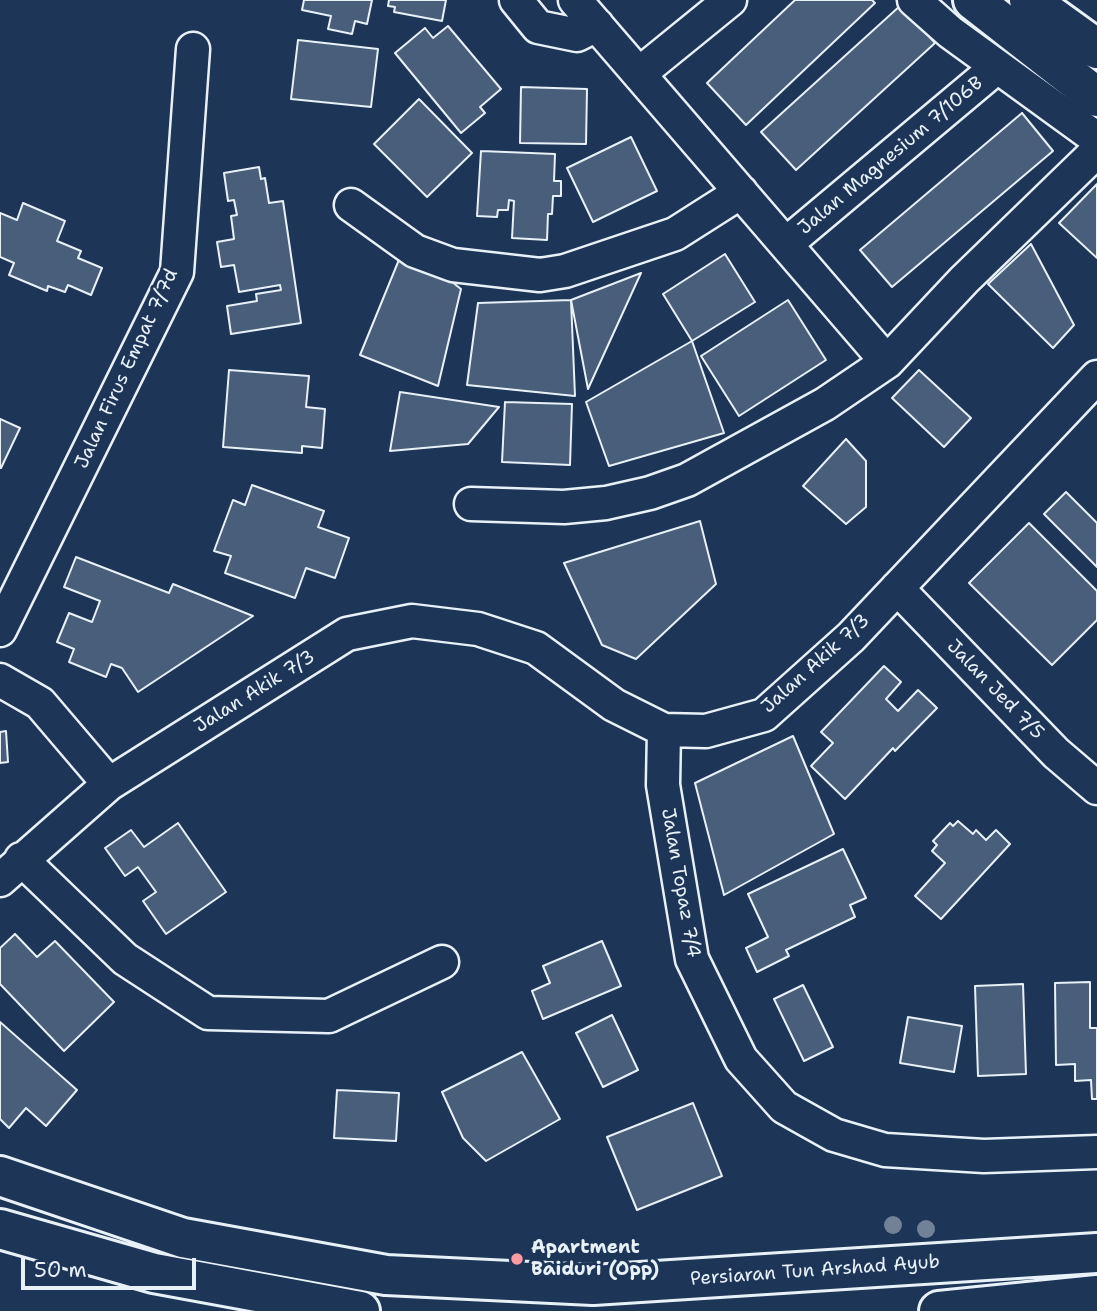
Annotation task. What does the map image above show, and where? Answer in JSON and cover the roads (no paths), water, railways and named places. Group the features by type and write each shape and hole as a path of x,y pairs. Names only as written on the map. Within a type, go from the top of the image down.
{"main road":[{"path":"973,0 1097,97"},
{"path":"1029,0 1097,49"},
{"name":"Persiaran Tun Arshad Ayub","path":"0,1177 183,1238 386,1275 593,1285 1097,1253"},
{"path":"0,1229 154,1273 360,1311"},
{"path":"939,1311 1097,1295"}],"street":[{"path":"516,0 538,27 577,35 597,25"},
{"path":"575,0 887,362"},
{"path":"639,74 730,0"},
{"path":"471,504 564,508 606,503 650,493 687,480 825,404 887,362 964,280 1095,153 1096,138 950,32 914,0"},
{"name":"Jalan Firus Empat 7/7d","path":"0,631 177,272 193,49"},
{"name":"Jalan Magnesium 7/106B","path":"786,244 997,67"},
{"path":"351,205 415,251 453,265 540,275 565,271 675,234 741,192"},
{"name":"Jalan Akik 7/3","path":"11,870 109,784 347,634 412,621 478,629 536,648 614,705 664,730 706,730 764,715 850,637 1097,377"},
{"name":"Jalan Jed 7/5","path":"897,587 1056,753 1097,788"},
{"path":"0,680 40,703 84,751 109,784"},
{"name":"Jalan Topaz 7/4","path":"664,730 663,785 692,959 741,1059 785,1107 834,1135 885,1150 984,1156 1097,1152"},
{"path":"11,870 125,959 208,1013 329,1016 442,962"}],"place":[{"name":"Apartment Baiduri (Opp)","path":"517,1259"}]}
